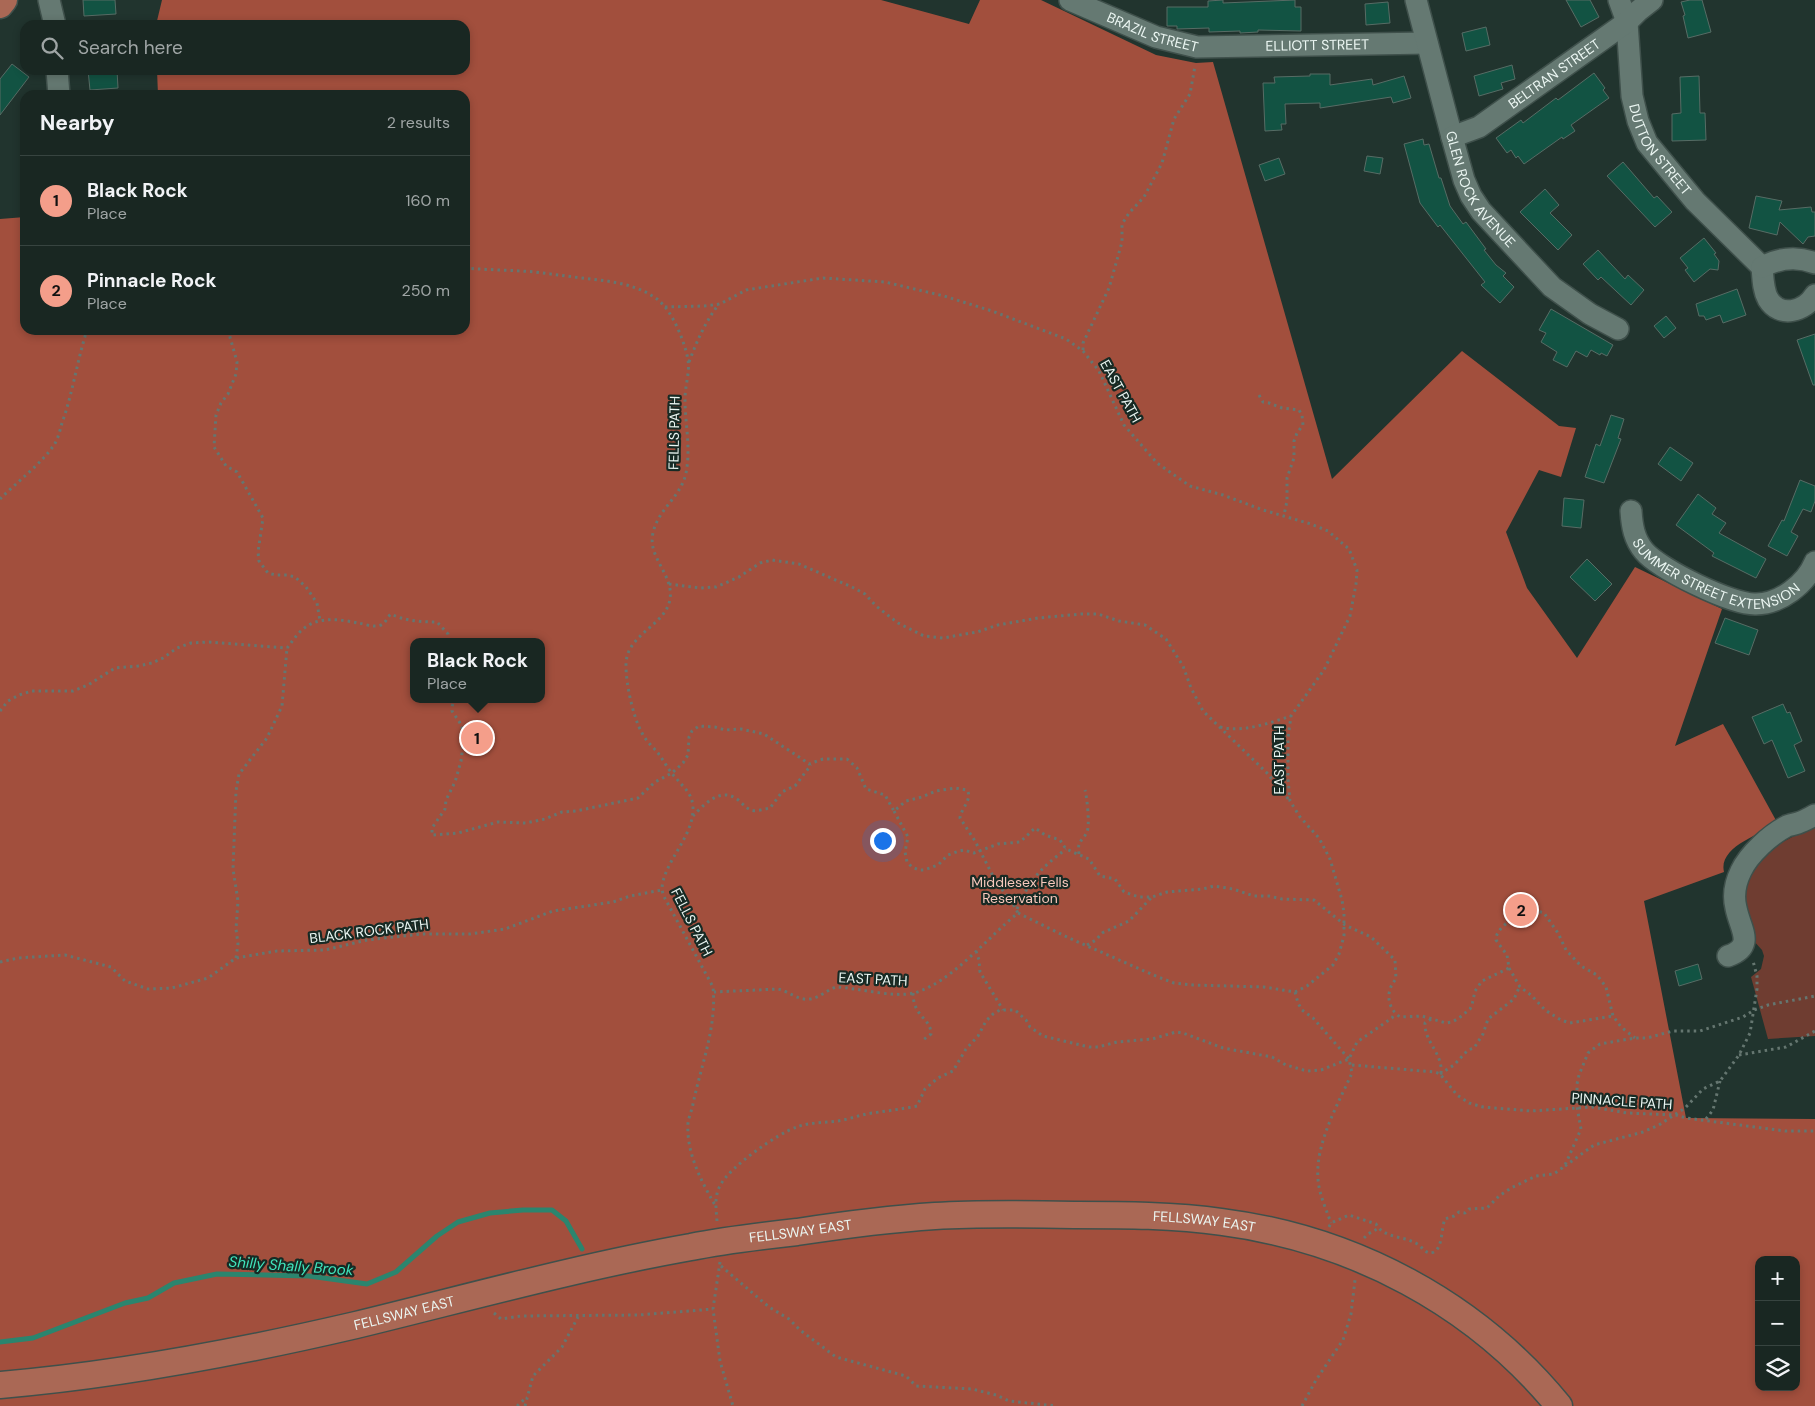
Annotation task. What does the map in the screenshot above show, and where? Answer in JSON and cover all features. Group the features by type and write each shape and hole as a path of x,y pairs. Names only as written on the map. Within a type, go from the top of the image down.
{"main road":[{"path":"0,5 4,0"},
{"name":"FELLSWAY EAST","path":"0,1385 121,1370 276,1342 660,1253 718,1242 843,1225 936,1216 1024,1214 1116,1215 1218,1221 1282,1232 1330,1235 1358,1256 1427,1291 1458,1312 1539,1381 1559,1406"}],"street":[{"path":"49,0 54,20"},
{"name":"BRAZIL STREET","path":"1070,0 1156,37 1203,48"},
{"name":"GLEN ROCK AVENUE","path":"1416,0 1467,188 1481,210 1552,286 1590,314 1618,329"},
{"name":"DUTTON STREET","path":"1619,0 1627,22 1632,96 1638,121 1647,143 1695,201 1762,268"},
{"name":"BELTRAN STREET","path":"1452,136 1479,128 1627,22 1652,0"},
{"name":"ELLIOTT STREET","path":"1203,48 1427,43"},
{"path":"58,75 59,90"},
{"path":"1815,262 1792,258 1777,260 1762,268 1767,296 1772,304 1779,309 1791,311 1800,309 1807,305 1815,295"},
{"name":"SUMMER STREET EXTENSION","path":"1631,512 1634,533 1638,542 1644,551 1659,564 1696,584 1747,604 1764,604 1786,594 1808,577 1815,562"},
{"path":"1736,951 1743,932 1736,909 1735,898 1736,885 1741,871 1752,854 1779,832 1788,826 1815,815"}],"path":[{"path":"1083,351 1083,343 1103,304 1118,257 1122,242 1122,224 1144,197 1162,163 1174,119 1190,94 1203,48"},
{"name":"FELLS PATH","path":"470,268 532,272 624,284 640,289 659,300 665,307 675,324 689,362 685,397 688,444 686,474 676,496 657,520 652,540 656,556 669,584 670,598 668,606 655,622 636,639 628,652 626,665 634,714 642,735 672,773 687,788 693,806 692,817 682,844 667,873 662,890 709,978 714,992 711,1032 688,1122 692,1158 698,1174 716,1205 717,1193 724,1178 752,1154 797,1126 917,1106 925,1089 938,1078 953,1071 966,1049 978,1036 986,1021 993,1014 1003,1010"},
{"name":"EAST PATH","path":"689,362 698,337 709,316 720,304 746,290 823,278 885,282 944,296 992,311 1066,340 1083,351 1099,371 1124,425 1157,463 1190,486 1284,515 1328,531 1349,549 1357,570 1350,616 1345,630 1324,670 1291,716 1288,760 1290,801 1300,817 1319,838 1330,859 1342,900 1345,926 1342,945 1333,964 1307,986 1295,992"},
{"name":"EAST PATH","path":"665,307 720,304"},
{"path":"0,499 55,444 67,409 85,335"},
{"path":"229,335 237,362 236,374 228,394 221,403 216,415 214,447 226,466 237,472 263,518 258,552 259,561 268,573 295,577 306,587 316,603 320,621"},
{"path":"1260,396 1263,402 1270,402 1282,408 1299,410 1302,415 1303,425 1294,441 1294,458 1287,478 1288,501 1284,515"},
{"path":"669,584 700,588 716,587 739,577 760,562 772,560 799,564 854,588 865,594 876,606 898,623 924,636 943,638 1038,618 1081,614 1098,614 1119,621 1145,625 1166,638 1204,711 1267,773 1290,801"},
{"path":"236,958 238,944 236,929 238,901 233,869 236,791 239,774 267,738 282,706 286,648 303,628 320,621 343,620 369,626 379,626 391,614 397,618 408,620 437,622 450,638"},
{"path":"0,711 8,701 19,695 32,691 73,691 88,685 116,668 152,663 177,648 191,643 209,642 286,648"},
{"path":"453,703 452,711 462,726 463,745 461,761 456,782 446,800 445,809 432,828 432,835 458,833 498,822 526,823 545,819 562,812 633,800 642,796 655,782 672,773 686,759 692,731 702,726 725,730 741,729 764,734 812,765"},
{"path":"1220,726 1228,729 1258,726 1291,716"},
{"path":"692,817 709,801 728,794 738,799 750,810 756,811 770,808 782,792 795,786 812,765 823,759 848,759 857,768 866,788 885,795 908,837 905,855 907,862 919,870 938,865 948,855 964,850 974,853 998,844 1020,842 1035,828 1045,835 1060,840 1066,849 1090,859 1100,876 1115,879 1122,889 1129,894 1139,897 1152,897 1167,892 1203,889 1214,886 1233,889 1254,896 1269,896 1292,900 1310,899 1318,902 1345,926 1371,937 1395,960 1396,979 1392,983 1388,995 1392,1009 1400,1017 1422,1016 1446,1022 1459,1018 1472,1005 1475,990 1482,981 1509,968"},
{"path":"894,811 906,801 914,798 944,790 965,789 968,791 969,797 960,818 981,851 995,880 1017,911 1087,946 1174,983 1264,987 1295,992 1298,1003 1349,1059 1352,1065 1352,1073 1326,1132 1318,1167 1319,1187 1330,1235"},
{"path":"1079,855 1078,844 1087,832 1088,822 1084,790"},
{"path":"1017,911 1024,893 1041,868 1066,849"},
{"name":"BLACK ROCK PATH","path":"0,962 18,958 65,955 111,967 126,981 148,990 172,988 208,978 236,958 277,952 325,950 367,940 421,934 470,934 505,929 552,911 613,902 630,896 662,890"},
{"path":"1087,946 1102,934 1129,921 1152,897"},
{"name":"EAST PATH","path":"714,992 778,989 806,1000 810,1000 836,987 901,994 913,993 951,972 976,951 1017,911"},
{"path":"1613,1016 1570,1023 1544,1010 1531,995 1520,987 1509,968 1507,955 1496,940 1497,932 1508,922 1524,914 1533,911 1544,914 1558,933 1566,950 1581,966 1597,975 1606,987 1613,1016 1621,1027 1635,1038"},
{"path":"976,951 980,972 1003,1010 1015,1010 1026,1020 1030,1027 1043,1036 1089,1047 1183,1032 1223,1048 1272,1057 1286,1065 1307,1071 1321,1070 1349,1059 1357,1042 1395,1014"},
{"path":"1705,1120 1713,1110 1720,1081 1740,1054 1750,1033 1757,976 1751,957 1736,951"},
{"path":"1352,1065 1426,1070 1440,1074 1454,1065 1468,1050 1474,1048 1483,1034 1488,1019 1514,999 1520,987"},
{"path":"913,993 916,1009 930,1025 931,1029 931,1034 923,1040"},
{"path":"1562,1168 1570,1156 1581,1129 1577,1107 1579,1075 1588,1053 1600,1044 1635,1038 1647,1038 1673,1031 1700,1031 1743,1017 1754,1010 1786,1001 1815,996"},
{"path":"1432,1019 1425,1026 1430,1043 1440,1060 1440,1074"},
{"path":"1740,1054 1786,1047 1815,1031"},
{"name":"PINNACLE PATH","path":"1440,1074 1457,1095 1469,1103 1483,1107 1530,1111 1592,1107 1627,1113 1676,1114 1686,1118 1785,1131 1815,1131"},
{"path":"1330,1235 1349,1215 1376,1224 1386,1234 1409,1239 1426,1252 1431,1253 1439,1245 1442,1226 1445,1220 1459,1212 1465,1213 1469,1209 1487,1208 1499,1196 1511,1188 1536,1176 1554,1174 1594,1145 1643,1132 1659,1125 1685,1108 1698,1093 1720,1081"},
{"path":"1302,1406 1316,1380 1343,1340 1350,1314 1358,1256"},
{"path":"733,1406 720,1361 713,1309 721,1266 769,1307 789,1319 800,1330 836,1357 906,1376 916,1386 972,1389 996,1395 1009,1401 1057,1406"},
{"path":"494,1312 501,1319 520,1316 639,1315 713,1309"},
{"path":"525,1406 533,1376 562,1347 578,1316"},
{"path":"517,1406 528,1396"}],"shaded area":[{"path":"1815,825 1815,1036 1768,1039 1751,977 1761,969 1764,956 1762,950 1752,939 1742,875 1754,857"}],"green space":[{"name":"Middlesex Fells Reservation","path":"162,0 881,0 969,24 980,0 1041,0 1156,55 1196,63 1213,62 1332,479 1462,351 1559,426 1576,428 1561,477 1539,470 1506,532 1527,588 1577,658 1635,567 1722,609 1675,746 1723,724 1778,824 1751,837 1734,848 1727,855 1724,863 1724,872 1644,901 1686,1118 1815,1119 1815,1406 0,1406 0,219 20,217 20,335 470,335 470,90 158,90 157,75 470,75 470,20 157,20"}],"building":[{"path":"83,0 115,0 116,14 84,16"},
{"path":"1223,0 1223,3 1295,0 1295,7 1301,7 1301,31 1209,32 1209,28 1177,29 1177,26 1167,26 1167,7 1208,7 1208,1"},
{"path":"1566,0 1590,0 1599,17 1581,27"},
{"path":"1702,0 1711,32 1688,38 1681,2"},
{"path":"1388,2 1390,23 1366,25 1365,4"},
{"path":"1486,27 1490,45 1466,51 1462,33"},
{"path":"12,64 20,70 20,75 29,77 0,115 0,79"},
{"path":"1512,65 1515,79 1501,83 1503,89 1479,96 1474,76"},
{"path":"1594,73 1605,88 1603,90 1609,98 1571,125 1575,131 1563,139 1562,137 1524,164 1518,156 1516,158 1511,150 1507,153 1496,138 1521,120 1523,123 1556,98 1558,100"},
{"path":"1310,74 1330,74 1330,85 1372,79 1373,85 1404,76 1411,98 1393,103 1391,97 1320,108 1320,103 1285,104 1286,124 1281,124 1282,130 1265,131 1263,83 1275,83 1274,77 1310,76"},
{"path":"88,75 117,75 118,88 90,90"},
{"path":"1699,76 1700,113 1705,113 1706,140 1672,141 1672,114 1681,113 1680,77"},
{"path":"1423,139 1424,145 1429,144 1450,206 1463,224 1466,222 1486,249 1484,250 1496,265 1506,273 1503,276 1514,287 1500,303 1481,285 1485,282 1420,203 1404,144"},
{"path":"1367,156 1383,158 1380,174 1364,171"},
{"path":"1279,158 1285,174 1265,181 1259,165"},
{"path":"1623,162 1654,198 1657,196 1672,212 1655,227 1607,176"},
{"path":"1545,189 1559,205 1550,213 1572,235 1558,250 1520,212"},
{"path":"1756,196 1782,201 1779,210 1811,207 1812,212 1815,212 1815,236 1808,237 1803,244 1780,222 1777,235 1749,228"},
{"path":"1704,238 1716,253 1714,254 1719,261 1718,270 1710,269 1694,282 1685,270 1688,268 1680,258"},
{"path":"1598,250 1625,279 1628,275 1644,290 1631,305 1601,277 1598,280 1583,264"},
{"path":"1737,289 1746,315 1723,323 1720,315 1706,320 1704,316 1699,316 1696,304"},
{"path":"1551,309 1613,345 1607,356 1601,353 1600,355 1591,350 1587,357 1576,351 1567,367 1553,360 1557,352 1541,342 1546,333 1539,330"},
{"path":"1666,316 1676,328 1664,338 1654,326"},
{"path":"1815,334 1815,385 1813,385 1797,340"},
{"path":"1611,415 1624,419 1618,438 1621,439 1604,483 1585,477 1596,444 1600,446"},
{"path":"1670,447 1693,463 1681,481 1658,464"},
{"path":"1800,480 1815,486 1815,501 1811,512 1803,509 1791,532 1798,536 1787,556 1768,546 1782,520 1784,521"},
{"path":"1698,494 1716,508 1712,514 1726,523 1719,533 1766,559 1756,578 1712,556 1714,553 1676,525"},
{"path":"1564,498 1584,500 1581,528 1562,526"},
{"path":"1587,559 1612,584 1595,601 1570,577"},
{"path":"1725,618 1758,630 1749,655 1715,643"},
{"path":"1783,704 1787,713 1790,712 1802,741 1794,745 1805,771 1788,778 1772,740 1764,744 1752,717"},
{"path":"1698,964 1702,979 1679,986 1675,971"}],"waterway":[{"name":"Shilly Shally Brook","path":"0,1342 33,1338 125,1303 148,1298 174,1283 217,1274 309,1276 367,1284 396,1272 437,1236 458,1222 490,1213 552,1210 566,1221 582,1249"}],"place":[{"name":"Black Rock","path":"477,738"},
{"name":"Pinnacle Rock","path":"1521,910"}]}
